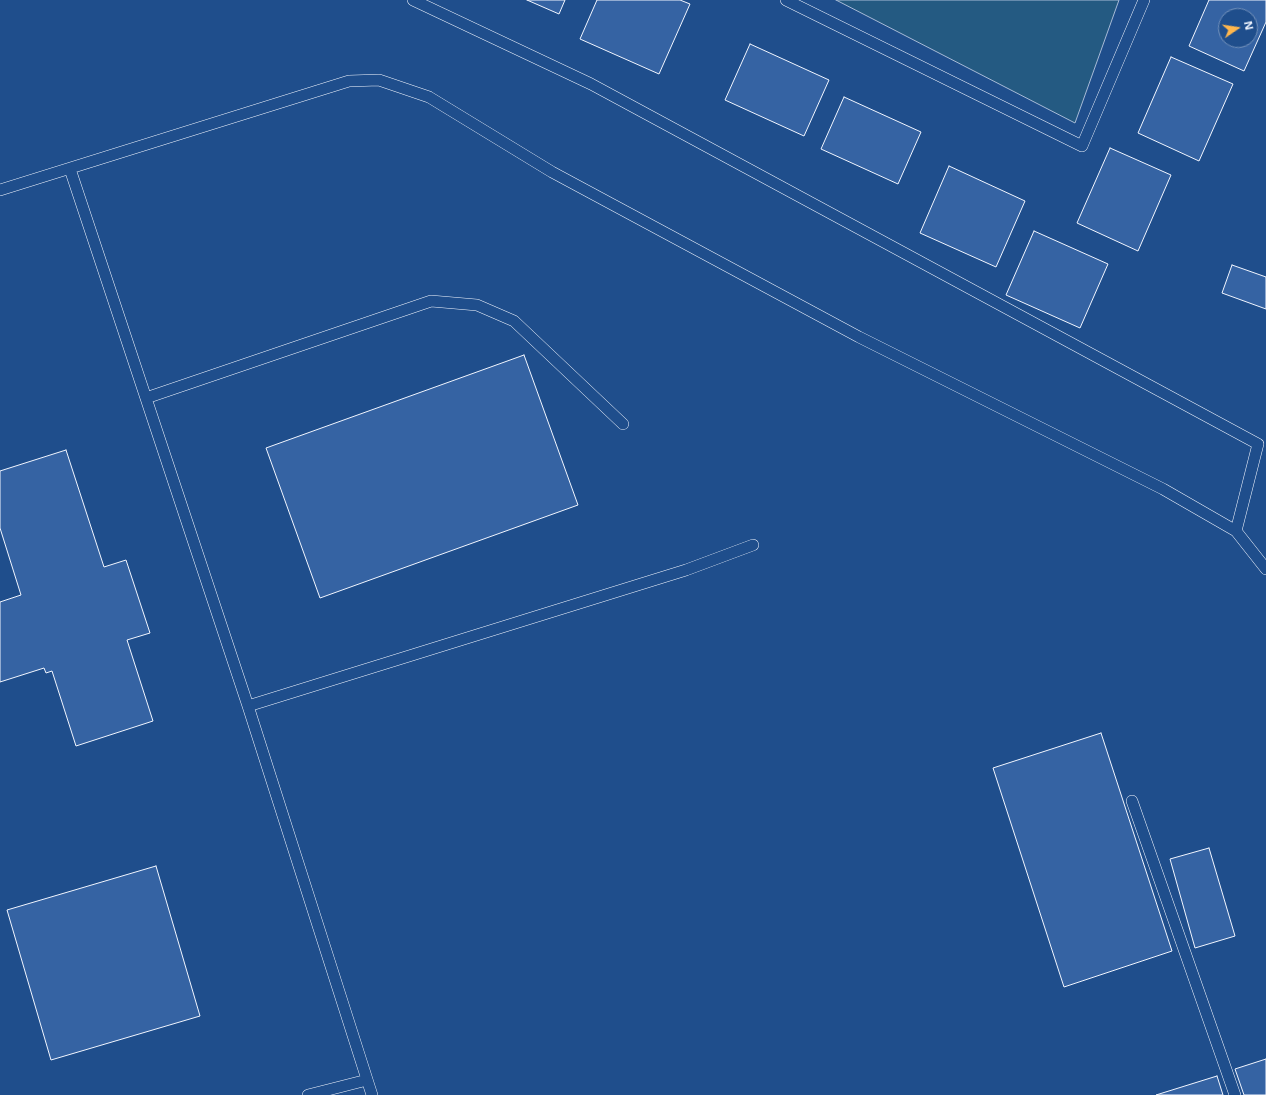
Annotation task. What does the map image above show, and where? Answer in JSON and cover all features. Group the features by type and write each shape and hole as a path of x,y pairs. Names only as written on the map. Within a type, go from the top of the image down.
{"lane":[{"path":"413,0 591,84 1258,444 1236,531"},
{"path":"786,0 1082,146 1144,0"},
{"path":"0,190 349,81 379,80 429,96 552,172 859,337 1163,489 1236,531 1266,569"},
{"path":"70,169 248,706 372,1095"},
{"path":"146,398 432,301 477,305 514,321 623,424"},
{"path":"248,706 678,572 753,545"},
{"path":"1132,801 1235,1095"},
{"path":"308,1095 367,1080"}],"shaded area":[{"path":"836,0 1119,0 1075,123"}],"building":[{"path":"527,0 565,0 559,14"},
{"path":"597,0 680,0 690,4 659,74 580,39"},
{"path":"1209,0 1266,0 1266,22 1258,40 1258,8 1218,8 1218,48 1254,48 1244,71 1189,46"},
{"path":"750,44 829,80 804,136 725,100"},
{"path":"1171,57 1233,84 1199,161 1138,133"},
{"path":"844,97 921,132 898,184 821,149"},
{"path":"1110,148 1171,175 1138,251 1077,223"},
{"path":"949,166 1025,201 996,267 920,233"},
{"path":"1034,231 1108,264 1080,328 1006,295"},
{"path":"1232,265 1266,277 1266,309 1222,293"},
{"path":"524,355 578,505 320,598 266,448"},
{"path":"66,450 104,567 126,560 150,633 127,640 153,721 76,746 52,671 46,673 44,668 0,682 0,602 21,595 0,528 0,471"},
{"path":"1101,733 1172,951 1064,987 993,768"},
{"path":"1209,848 1235,936 1195,948 1170,859"},
{"path":"156,866 200,1016 51,1060 7,910"},
{"path":"1266,1059 1266,1095 1244,1095 1235,1069"},
{"path":"1217,1076 1223,1095 1156,1095"}]}
